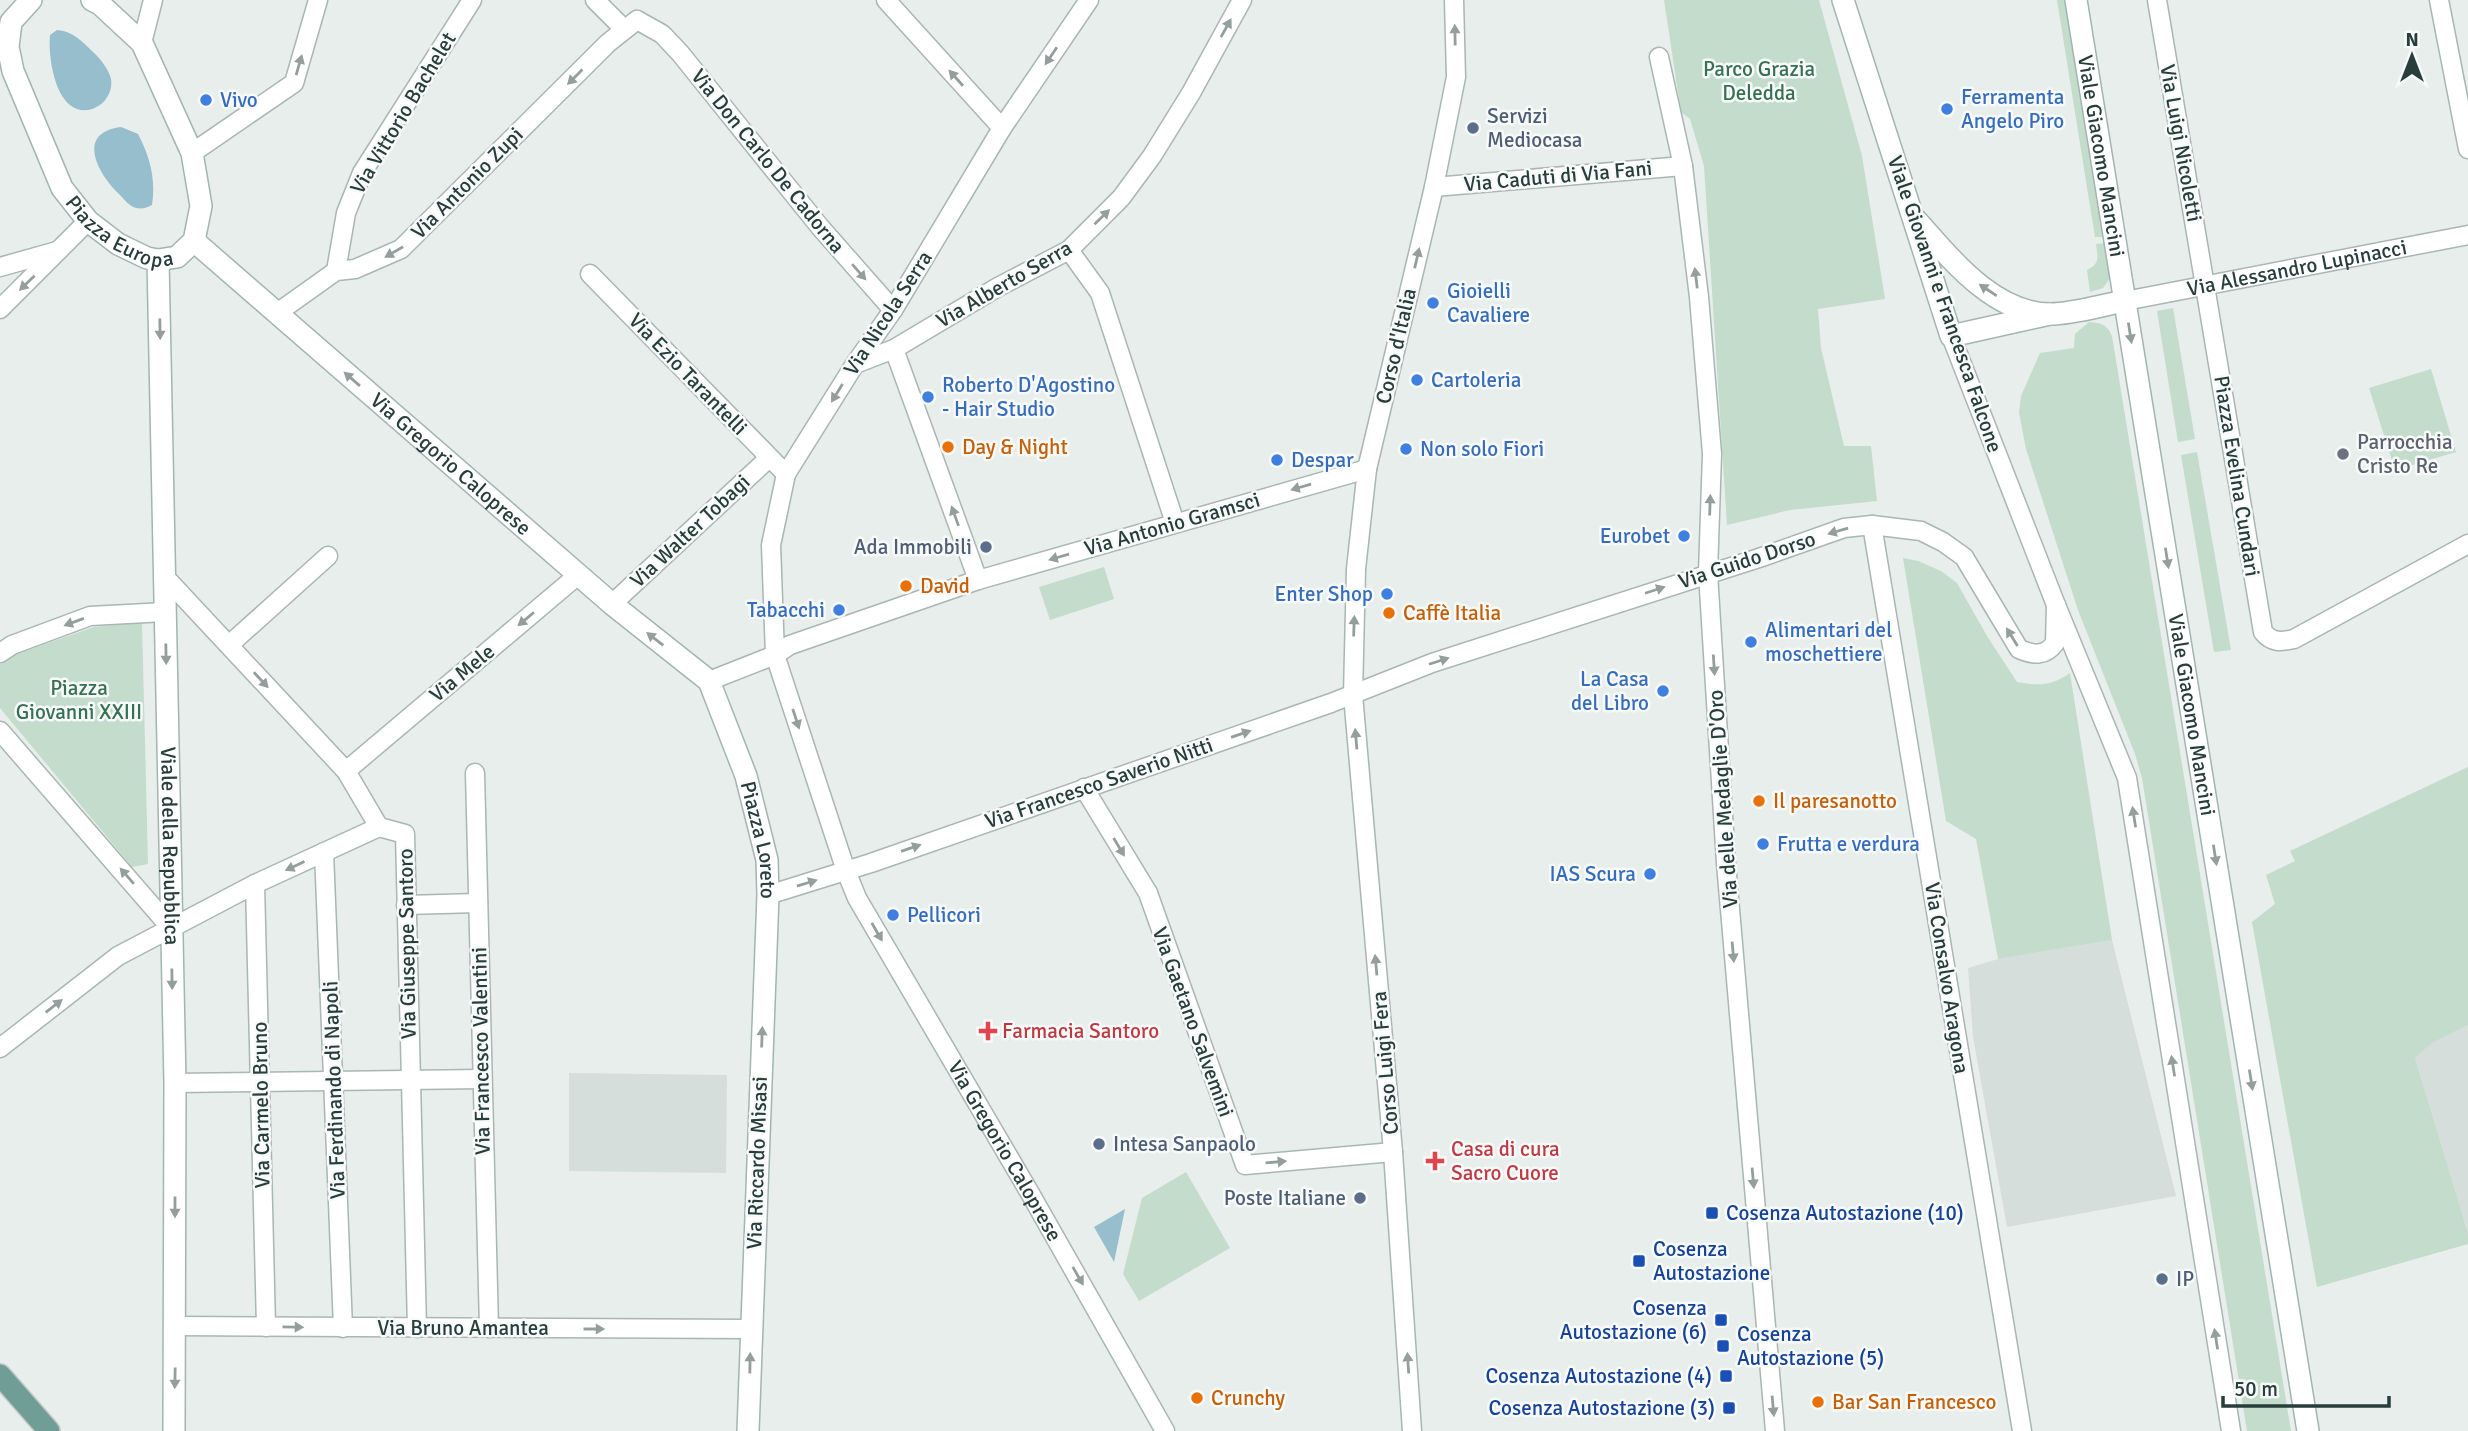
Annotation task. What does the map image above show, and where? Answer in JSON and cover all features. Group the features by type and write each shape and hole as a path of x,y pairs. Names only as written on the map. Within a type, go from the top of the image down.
{"main road":[{"path":"0,1375 49,1431"}],"street":[{"name":"Piazza Europa","path":"28,1 11,22 6,74 62,188 88,221 118,244 147,258 159,260 177,257 194,241 201,206 192,153 142,43 100,4 92,0"},
{"path":"142,43 153,0"},
{"path":"192,153 294,83 318,0"},
{"name":"Via Vittorio Bachelet","path":"336,271 346,213 362,173 472,0"},
{"name":"Via Don Carlo De Cadorna","path":"595,0 630,25 662,34 820,227 893,310"},
{"path":"886,0 1002,128"},
{"name":"Via Nicola Serra","path":"775,654 771,545 786,474 855,364 893,310 1002,128 1089,0"},
{"name":"Via Alberto Serra","path":"855,364 894,349 998,286 1069,250 1121,198 1152,156 1191,93 1242,0"},
{"name":"Corso d'Italia","path":"1353,695 1356,569 1367,469 1434,187 1456,76 1454,0"},
{"name":"Viale Giovanni e Francesca Falcone","path":"1843,0 1951,335 2056,605 2127,778 2231,1431"},
{"name":"Viale Giacomo Mancini","path":"2076,0 2308,1431"},
{"name":"Via Luigi Nicoletti","path":"2157,0 2206,285"},
{"path":"2439,0 2468,149"},
{"name":"Via Antonio Zupi","path":"277,313 336,271 355,269 401,249 630,25"},
{"name":"Via delle Medaglie D'Oro","path":"1659,57 1683,166 1699,297 1712,454 1708,573 1728,884 1775,1431"},
{"name":"Via Caduti di Via Fani","path":"1434,187 1683,166"},
{"path":"1909,211 1962,272 2014,307 2050,314"},
{"path":"0,309 88,221"},
{"name":"Via Alessandro Lupinacci","path":"2125,300 2468,235"},
{"name":"Via Gregorio Caloprese","path":"194,241 578,575 709,681"},
{"path":"0,267 61,250"},
{"path":"1069,250 1100,293 1175,523"},
{"name":"Viale della Repubblica","path":"159,260 174,1083 174,1431"},
{"name":"Via Ezio Tarantelli","path":"590,274 786,474"},
{"name":"Piazza Evelina Cundari","path":"2206,285 2263,632 2268,638 2276,642 2294,639 2468,544"},
{"path":"1951,335 2125,300"},
{"path":"709,681 775,654 790,645 978,580 894,349"},
{"name":"Via Walter Tobagi","path":"612,604 769,458"},
{"name":"Via Antonio Gramsci","path":"978,580 1367,469"},
{"name":"Via Guido Dorso","path":"1353,695 1432,663 1844,528 1872,525 1921,531 1964,556 2019,649 2032,654 2041,654 2051,648 2056,635 2056,605"},
{"name":"Via Consalvo Aragona","path":"1872,525 2022,1431"},
{"path":"229,645 328,556"},
{"name":"Via Mele","path":"346,771 578,575"},
{"name":"Via Giuseppe Santoro","path":"164,576 346,771 379,827 405,834 417,1328"},
{"path":"0,653 12,645 90,616 165,612"},
{"path":"775,654 846,871"},
{"name":"Piazza Loreto","path":"709,681 746,776 767,860 768,895 846,871"},
{"name":"Via Francesco Saverio Nitti","path":"846,871 1353,695"},
{"name":"Corso Luigi Fera","path":"1353,695 1393,1152 1412,1431"},
{"path":"0,731 171,928"},
{"name":"Via Francesco Valentini","path":"475,773 489,1328"},
{"name":"Via Gaetano Salvemini","path":"1084,788 1148,893 1245,1165 1393,1152"},
{"path":"0,1048 118,956 255,884 379,827"},
{"name":"Via Ferdinando di Napoli","path":"324,852 343,1328"},
{"name":"Via Gregorio Caloprese","path":"846,871 858,898 1165,1431"},
{"name":"Via Carmelo Bruno","path":"255,884 266,1327"},
{"name":"Via Riccardo Misasi","path":"748,1431 768,895"},
{"path":"406,905 478,903"},
{"path":"174,1083 482,1079"},
{"name":"Via Bruno Amantea","path":"176,1326 750,1329"}],"shaded area":[{"path":"2112,940 2176,1196 2007,1227 1973,1037 1968,968 1998,959"},
{"path":"2468,1025 2468,1233 2415,1058 2432,1043"},
{"path":"569,1073 727,1075 726,1173 569,1171"}],"green space":[{"name":"Parco Grazia Deledda","path":"1664,0 1819,0 1862,156 1885,299 1818,309 1821,348 1844,446 1871,446 1877,501 1790,510 1727,525 1704,166 1690,119 1681,112"},
{"path":"2057,0 2066,0 2104,237 2095,237"},
{"path":"2106,243 2111,277 2103,288 2090,292 2087,270 2097,260 2096,244"},
{"path":"2173,308 2195,439 2178,442 2157,311"},
{"path":"2089,322 2103,325 2112,336 2291,1431 2247,1431 2142,778 2078,610 2026,449 2019,413 2021,396 2040,353 2074,348 2075,334"},
{"path":"2431,369 2456,452 2395,470 2369,388"},
{"path":"2197,452 2231,650 2214,652 2181,455"},
{"path":"1903,558 1941,571 1957,583 2017,682 2045,684 2070,673 2112,940 1998,959 1976,839 1946,821"},
{"path":"1104,567 1114,599 1050,620 1039,587"},
{"name":"Piazza Giovanni XXIII","path":"142,622 148,864 132,867 0,708 0,664 14,655 94,627"},
{"path":"2468,767 2468,1025 2432,1043 2415,1058 2468,1233 2468,1244 2317,1287 2252,922 2275,904 2266,875 2295,861 2290,851"},
{"path":"1186,1172 1230,1248 1139,1301 1123,1274 1142,1198"}],"water":[{"path":"57,30 81,40 104,64 111,79 106,98 90,110 77,109 69,104 58,87 50,44 50,35"},
{"path":"121,127 138,134 149,160 153,195 152,205 146,208 131,206 111,186 98,166 95,146 98,137"},
{"path":"1125,1209 1114,1262 1094,1227"}],"place":[{"name":"Vivo","path":"206,100"},
{"name":"Ferramenta Angelo Piro","path":"1947,109"},
{"name":"Servizi Mediocasa","path":"1473,128"},
{"name":"Gioielli Cavaliere","path":"1433,303"},
{"name":"Cartoleria","path":"1417,380"},
{"name":"Roberto D'Agostino - Hair Studio","path":"928,397"},
{"name":"Day & Night","path":"948,447"},
{"name":"Non solo Fiori","path":"1406,449"},
{"name":"Parrocchia Cristo Re","path":"2343,454"},
{"name":"Despar","path":"1277,460"},
{"name":"Eurobet","path":"1684,536"},
{"name":"Ada Immobili","path":"986,547"},
{"name":"David","path":"906,586"},
{"name":"Enter Shop","path":"1387,594"},
{"name":"Tabacchi","path":"839,610"},
{"name":"Caffè Italia","path":"1389,613"},
{"name":"Alimentari del moschettiere","path":"1751,642"},
{"name":"La Casa del Libro","path":"1663,691"},
{"name":"Il paresanotto","path":"1759,801"},
{"name":"Frutta e verdura","path":"1763,844"},
{"name":"IAS Scura","path":"1650,874"},
{"name":"Pellicori","path":"893,915"},
{"name":"Farmacia Santoro","path":"988,1031"},
{"name":"Intesa Sanpaolo","path":"1099,1144"},
{"name":"Casa di cura Sacro Cuore","path":"1435,1161"},
{"name":"Poste Italiane","path":"1360,1198"},
{"name":"Cosenza Autostazione (10)","path":"1712,1213"},
{"name":"Cosenza Autostazione","path":"1639,1261"},
{"name":"IP","path":"2162,1279"},
{"name":"Cosenza Autostazione (6)","path":"1721,1320"},
{"name":"Cosenza Autostazione (5)","path":"1723,1346"},
{"name":"Cosenza Autostazione (4)","path":"1726,1376"},
{"name":"Crunchy","path":"1197,1398"},
{"name":"Bar San Francesco","path":"1818,1402"},
{"name":"Cosenza Autostazione (3)","path":"1729,1408"}]}
